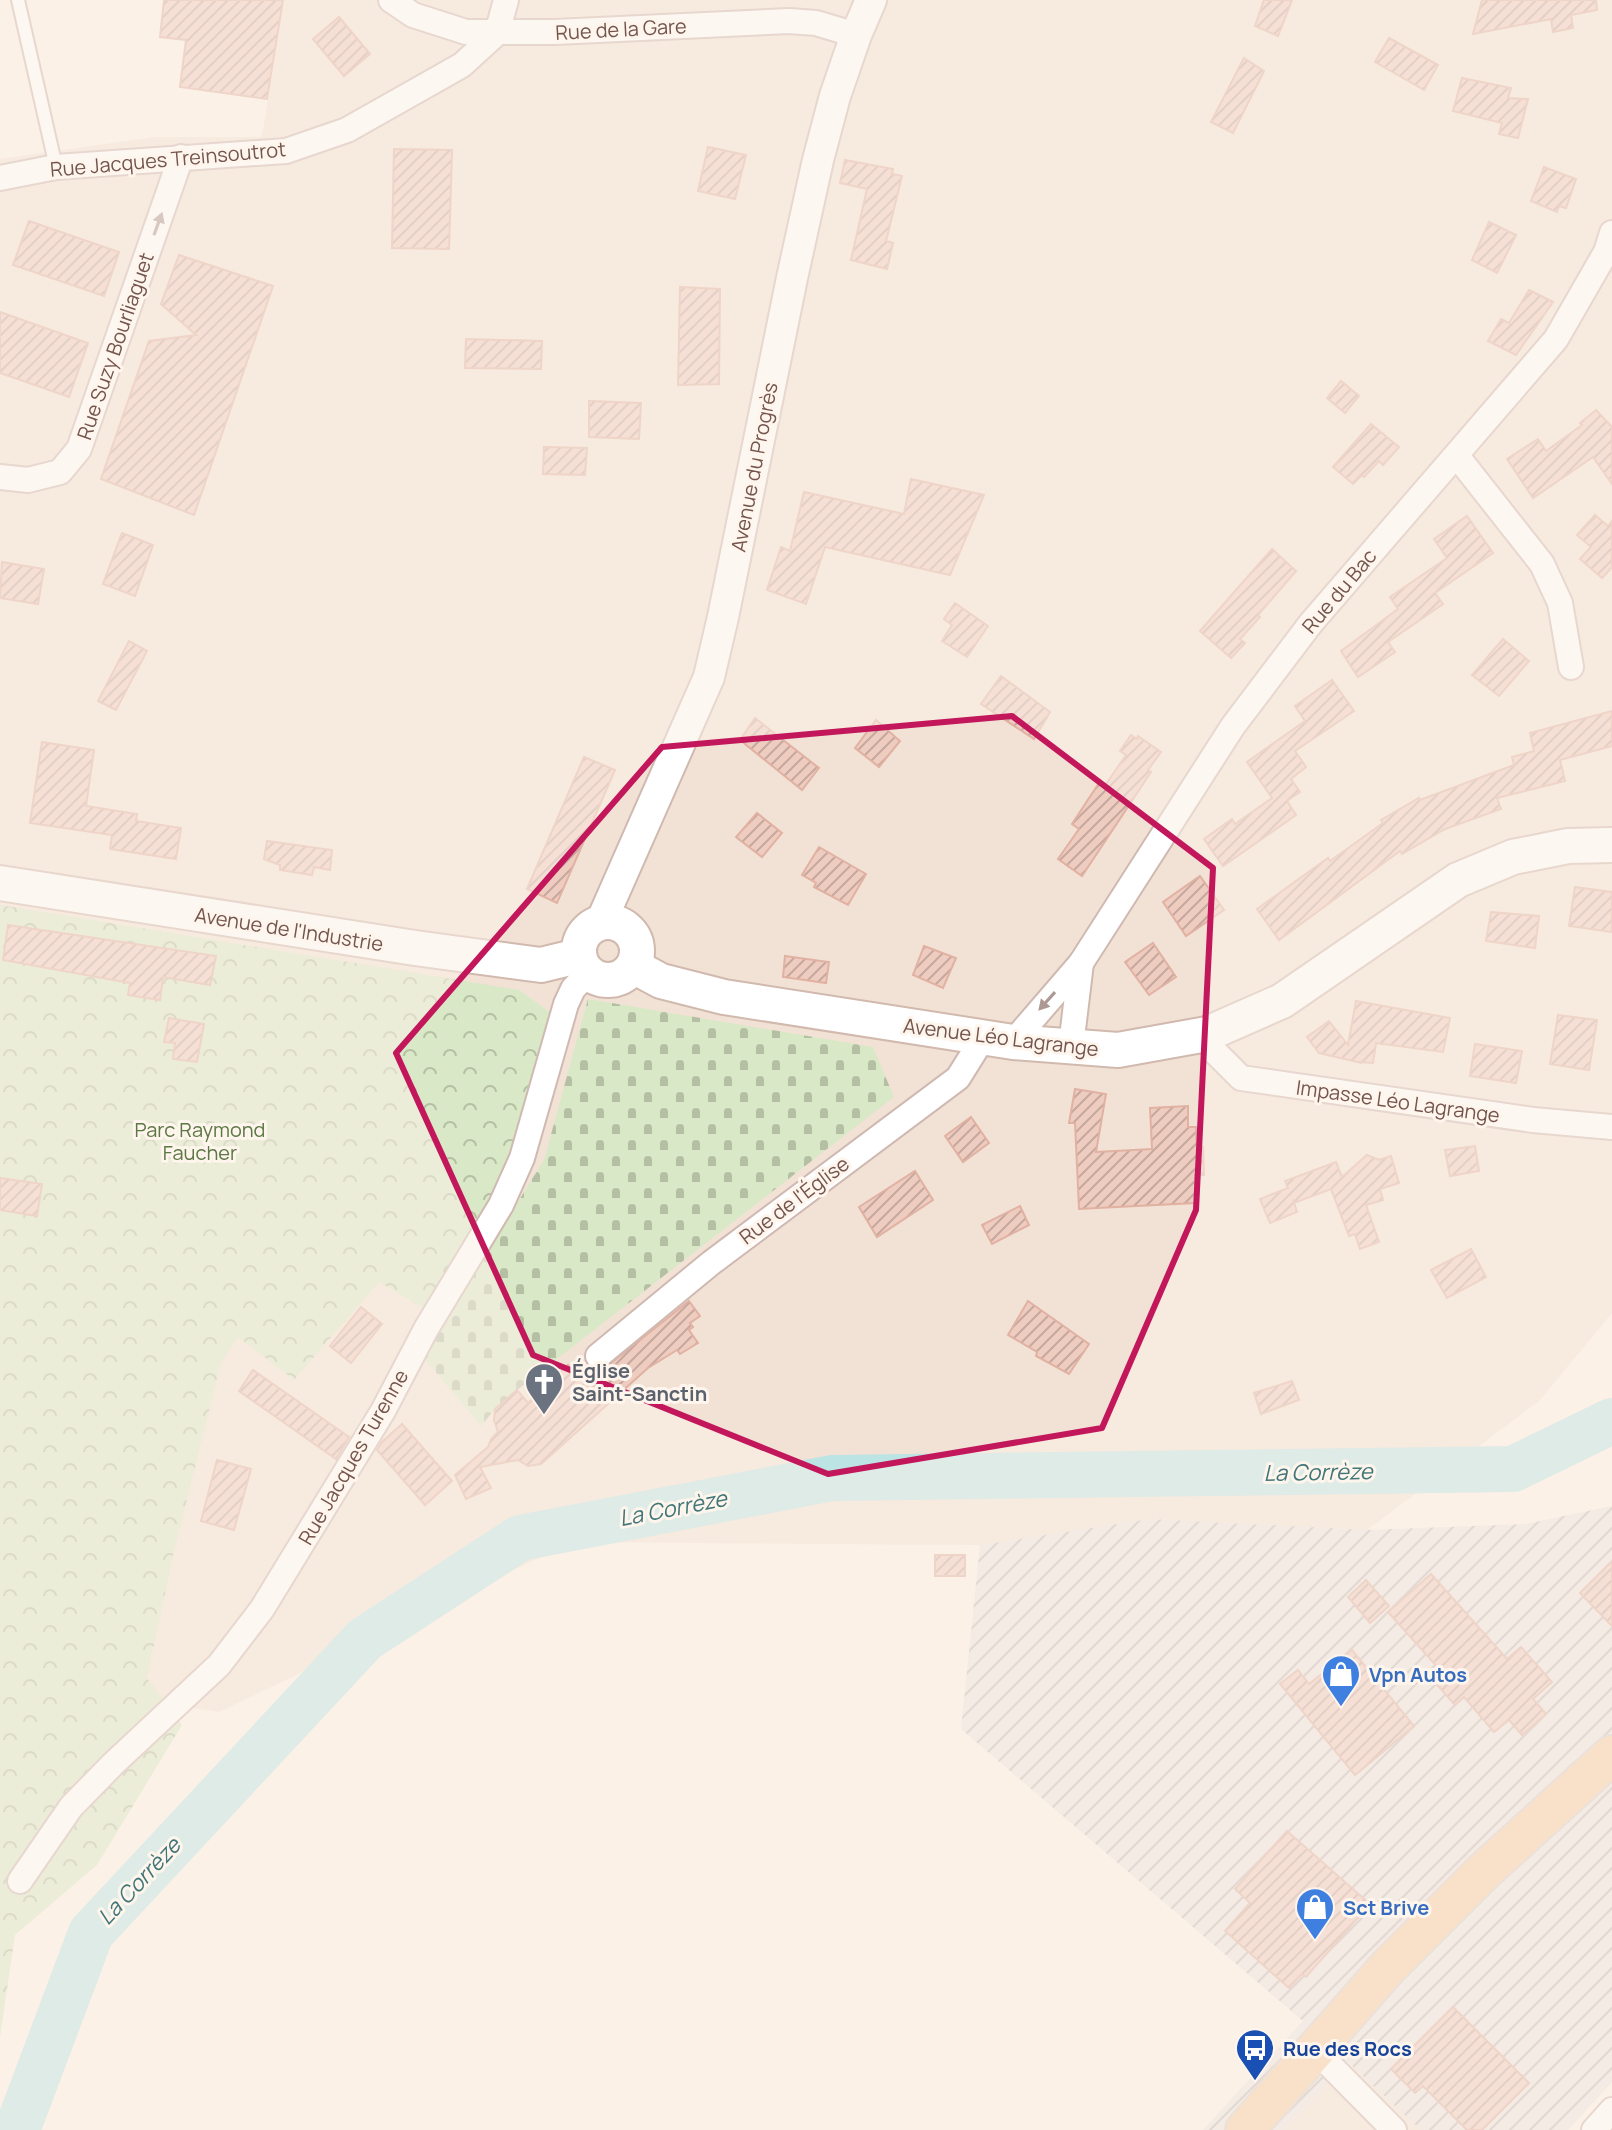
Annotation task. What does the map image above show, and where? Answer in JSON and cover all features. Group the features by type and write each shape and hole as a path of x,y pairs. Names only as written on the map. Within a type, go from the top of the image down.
{"main road":[{"name":"Avenue Léo Lagrange","path":"633,966 661,981 724,997 998,1040 1118,1050 1207,1034 1282,1001 1458,880 1513,857 1568,846 1612,845"},
{"name":"Avenue de l'Industrie","path":"0,883 415,948 541,965 583,964"},
{"path":"601,922 611,922 628,930 637,947 633,966 628,973 612,980 595,978 583,964 581,938 601,922"},
{"path":"1245,2130 1388,1967 1483,1872 1612,1755"}],"street":[{"name":"Rue de la Gare","path":"391,0 413,15 466,32 789,21 816,23 856,35"},
{"path":"497,33 506,0"},
{"name":"Avenue du Progrès","path":"601,922 709,677 812,189 835,96 871,0"},
{"name":"Rue Jacques Treinsoutrot","path":"0,178 56,167 286,151 347,130 462,65 497,33"},
{"name":"Rue Suzy Bourliaguet","path":"0,477 28,480 60,472 79,449 181,157"},
{"name":"Rue du Bac","path":"998,1040 1081,963 1233,726 1311,623 1556,339 1606,252 1612,233"},
{"path":"1457,456 1542,564 1560,603 1571,667"},
{"name":"Rue du Bac","path":"1071,1046 1081,963"},
{"name":"Rue Jacques Turenne","path":"20,1881 71,1807 219,1665 262,1609 383,1411 426,1329 501,1205 522,1158 566,1004 583,964"},
{"name":"Impasse Léo Lagrange","path":"1207,1034 1215,1052 1241,1078 1533,1120 1612,1127"},
{"name":"Rue de l'Église","path":"598,1356 711,1263 958,1078 998,1040"},
{"path":"1316,2051 1394,2130"},
{"path":"1594,2130 1612,2110"}],"lane":[{"path":"18,0 56,167"}],"highlighted area":[{"path":"1012,716 1213,868 1196,1210 1102,1428 828,1474 533,1355 396,1053 662,747"}],"shaded area":[{"path":"284,0 1612,0 1612,1313 1539,1401 1367,1530 1150,1519 980,1545 572,1542 219,1712 0,1675 0,159 155,137 262,137"},
{"path":"1612,1506 1612,2082 1568,2130 1421,2130 1349,2063 1284,2130 1203,2130 1303,2021 961,1729 980,1545 1150,1519 1367,1530 1526,1524"},
{"path":"1349,2063 1421,2130 1284,2130"}],"green space":[{"name":"Parc Raymond Faucher","path":"0,905 519,990 561,1020 522,1158 435,1315 379,1282 294,1380 238,1337 221,1363 173,1556 147,1678 182,1725 97,1865 15,1935 0,2037"},
{"path":"588,999 873,1047 894,1097 517,1390 481,1426 422,1356 544,1160"}],"building":[{"path":"164,0 283,0 267,99 180,87 186,40 160,37"},
{"path":"1264,0 1292,0 1278,36 1255,26"},
{"path":"1482,0 1596,0 1597,10 1571,15 1573,28 1553,32 1551,19 1473,34"},
{"path":"339,17 370,54 344,76 313,39"},
{"path":"1389,38 1438,65 1424,90 1375,62"},
{"path":"1244,58 1264,71 1233,133 1211,122"},
{"path":"1462,78 1511,88 1508,98 1528,99 1518,138 1499,134 1502,123 1453,111"},
{"path":"708,147 746,155 735,199 698,191"},
{"path":"394,149 452,150 449,249 392,248"},
{"path":"845,160 893,169 892,174 902,176 886,241 893,243 887,269 851,260 867,189 840,183"},
{"path":"1544,167 1576,179 1566,208 1559,206 1557,212 1531,201"},
{"path":"29,221 119,252 104,296 13,265"},
{"path":"1489,222 1516,235 1497,273 1472,260"},
{"path":"179,255 273,286 194,515 101,479 149,341 196,335 161,304"},
{"path":"680,287 720,289 719,384 678,385"},
{"path":"1529,290 1553,302 1516,355 1488,341 1501,319 1509,323"},
{"path":"0,312 88,343 69,397 0,373"},
{"path":"466,339 542,341 541,369 465,368"},
{"path":"1341,381 1359,396 1345,413 1327,398"},
{"path":"589,401 641,403 639,439 589,437"},
{"path":"1596,410 1612,427 1612,484 1593,457 1533,498 1507,459 1538,439 1546,451 1582,425 1580,423"},
{"path":"1371,424 1399,447 1383,465 1379,461 1353,484 1333,467"},
{"path":"544,447 587,448 585,475 543,474"},
{"path":"911,479 984,495 950,575 825,547 806,604 767,590 781,547 790,551 804,492 904,514"},
{"path":"1595,515 1608,526 1612,521 1612,567 1602,578 1580,559 1591,547 1577,535"},
{"path":"1467,516 1493,553 1435,593 1443,604 1388,642 1395,652 1358,677 1341,651 1398,609 1390,597 1447,558 1434,539"},
{"path":"122,533 153,545 135,596 103,584"},
{"path":"1272,549 1296,571 1240,639 1245,643 1231,658 1200,631"},
{"path":"2,562 44,569 38,604 0,598"},
{"path":"955,603 988,626 967,657 942,641 952,625 944,619"},
{"path":"1503,639 1529,661 1499,696 1472,675"},
{"path":"129,641 147,651 116,710 98,701"},
{"path":"1001,676 1050,712 1034,739 981,704"},
{"path":"1332,680 1354,711 1295,751 1306,767 1291,779 1300,792 1287,801 1296,815 1223,866 1204,839 1232,819 1235,824 1272,798 1247,762 1305,721 1295,706"},
{"path":"1612,711 1612,746 1560,760 1565,781 1497,798 1501,809 1445,829 1402,854 1400,851 1279,940 1257,909 1383,823 1381,820 1419,798 1514,765 1512,757 1534,751 1530,733"},
{"path":"755,718 819,768 802,790 740,740"},
{"path":"876,720 900,741 879,767 855,748"},
{"path":"1131,735 1137,739 1138,736 1161,752 1082,876 1058,859 1079,829 1072,824 1099,783 1104,787 1126,755 1120,751"},
{"path":"42,742 94,750 86,806 137,814 136,821 181,828 176,859 110,849 112,835 30,823"},
{"path":"584,757 615,770 557,903 527,889"},
{"path":"757,813 782,833 762,857 736,837"},
{"path":"267,841 332,850 330,870 314,867 312,875 280,870 280,865 264,859"},
{"path":"819,847 866,874 848,905 814,887 816,883 802,875"},
{"path":"1200,876 1224,910 1186,936 1163,902"},
{"path":"1575,887 1612,892 1612,932 1569,926"},
{"path":"1491,912 1539,916 1535,948 1486,941"},
{"path":"8,925 216,956 210,985 163,977 160,1000 128,995 130,983 3,960"},
{"path":"1153,943 1176,977 1149,995 1125,962"},
{"path":"924,946 956,958 943,988 913,975"},
{"path":"785,956 829,962 826,983 783,977"},
{"path":"1356,1001 1450,1018 1443,1052 1376,1043 1373,1063 1319,1053 1307,1037 1329,1021 1348,1045"},
{"path":"1558,1015 1597,1020 1589,1070 1550,1064"},
{"path":"169,1018 204,1024 197,1062 173,1059 175,1043 164,1042"},
{"path":"1475,1044 1522,1051 1516,1083 1470,1076"},
{"path":"1075,1089 1106,1094 1096,1152 1152,1149 1150,1108 1188,1106 1188,1127 1196,1127 1197,1148 1203,1147 1204,1175 1195,1175 1195,1203 1079,1209 1075,1123 1069,1123"},
{"path":"971,1117 989,1143 963,1162 945,1136"},
{"path":"1475,1146 1479,1171 1450,1176 1445,1150"},
{"path":"1367,1155 1379,1160 1391,1156 1399,1183 1380,1189 1383,1200 1366,1205 1379,1242 1360,1249 1355,1234 1349,1236 1331,1189 1294,1203 1297,1212 1270,1223 1260,1199 1288,1188 1285,1181 1336,1162 1342,1177"},
{"path":"915,1171 933,1200 877,1237 859,1207"},
{"path":"0,1178 42,1184 37,1216 0,1210"},
{"path":"1020,1206 1029,1225 992,1244 982,1225"},
{"path":"1471,1249 1486,1277 1447,1298 1431,1270"},
{"path":"689,1301 700,1316 690,1323 693,1327 689,1330 698,1343 680,1354 677,1350 648,1368 541,1464 528,1466 518,1460 480,1467 491,1488 466,1499 455,1475 488,1447 498,1432 494,1420 495,1409 517,1390 528,1403 568,1365 588,1386 601,1371"},
{"path":"1028,1301 1089,1344 1069,1374 1036,1356 1037,1352 1008,1335"},
{"path":"361,1307 382,1324 351,1363 330,1346"},
{"path":"253,1370 349,1437 336,1459 239,1391"},
{"path":"1292,1381 1299,1400 1261,1414 1254,1393"},
{"path":"402,1424 452,1481 425,1505 377,1450"},
{"path":"217,1460 251,1469 234,1530 201,1521"},
{"path":"935,1555 965,1555 965,1576 935,1576"},
{"path":"1612,1561 1612,1626 1580,1593"},
{"path":"1431,1574 1507,1659 1521,1647 1552,1682 1533,1699 1546,1714 1522,1735 1509,1720 1494,1732 1464,1697 1455,1705 1431,1678 1440,1670 1388,1612"},
{"path":"1366,1580 1389,1606 1370,1623 1348,1597"},
{"path":"1352,1650 1414,1726 1355,1775 1280,1684 1298,1670 1309,1684"},
{"path":"1287,1831 1370,1904 1306,1977 1302,1974 1289,1988 1225,1931 1250,1903 1235,1889"},
{"path":"1453,2007 1529,2083 1482,2130 1467,2130 1423,2086 1415,2093 1391,2069"}],"waterway":[{"name":"La Corrèze","path":"17,2130 91,1933 365,1639 520,1538 832,1478 1513,1469 1612,1421"}],"place":[{"name":"Église Saint-Sanctin","path":"544,1416"},
{"name":"Vpn Autos","path":"1341,1708"},
{"name":"Sct Brive","path":"1315,1941"},
{"name":"Rue des Rocs","path":"1255,2082"}]}
